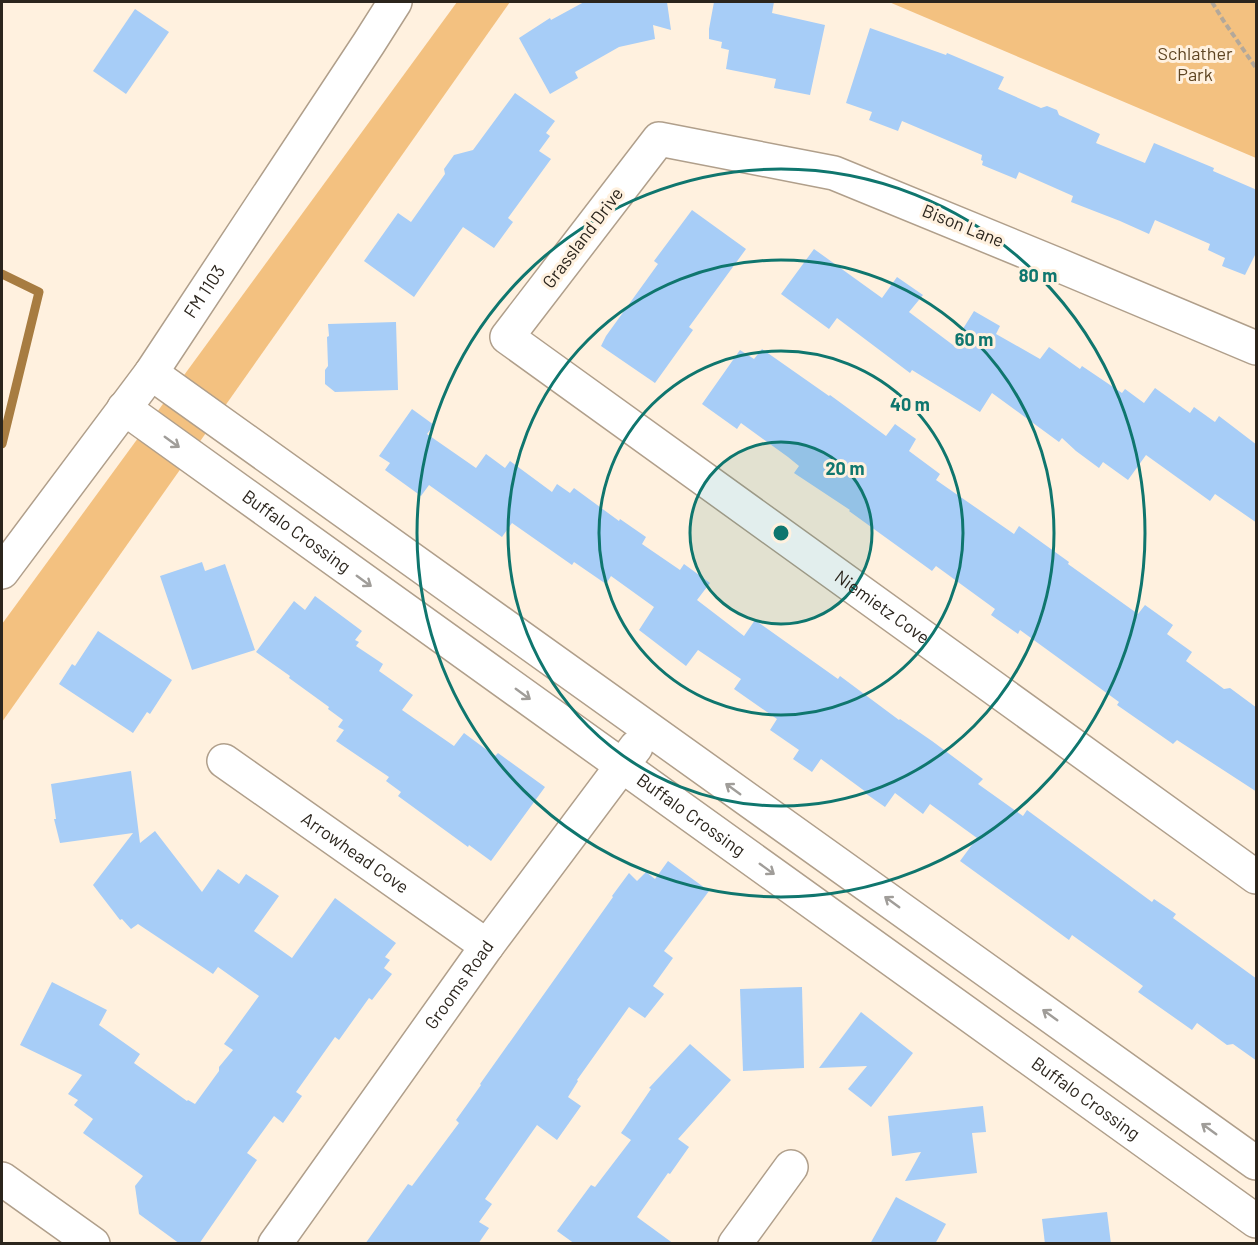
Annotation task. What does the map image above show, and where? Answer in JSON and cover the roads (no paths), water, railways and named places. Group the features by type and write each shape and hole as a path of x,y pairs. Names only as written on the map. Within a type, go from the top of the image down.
{"street":[{"name":"FM 1103","path":"2,572 150,373 395,2"},
{"name":"Grassland Drive","path":"507,337 658,139"},
{"name":"Bison Lane","path":"658,139 834,173 1257,348"},
{"name":"Niemietz Cove","path":"507,337 1257,877"},
{"path":"150,373 1257,1163"},
{"name":"Buffalo Crossing","path":"124,408 1257,1221"},
{"name":"Grooms Road","path":"275,1244 487,946 650,729"},
{"name":"Arrowhead Cove","path":"224,761 487,946"},
{"path":"735,1244 791,1167"},
{"path":"2,1179 93,1244"}],"waterway":[{"path":"2,274 39,292 2,444"}],"park label":[{"name":"Schlather Park","path":"1195,64"}]}
